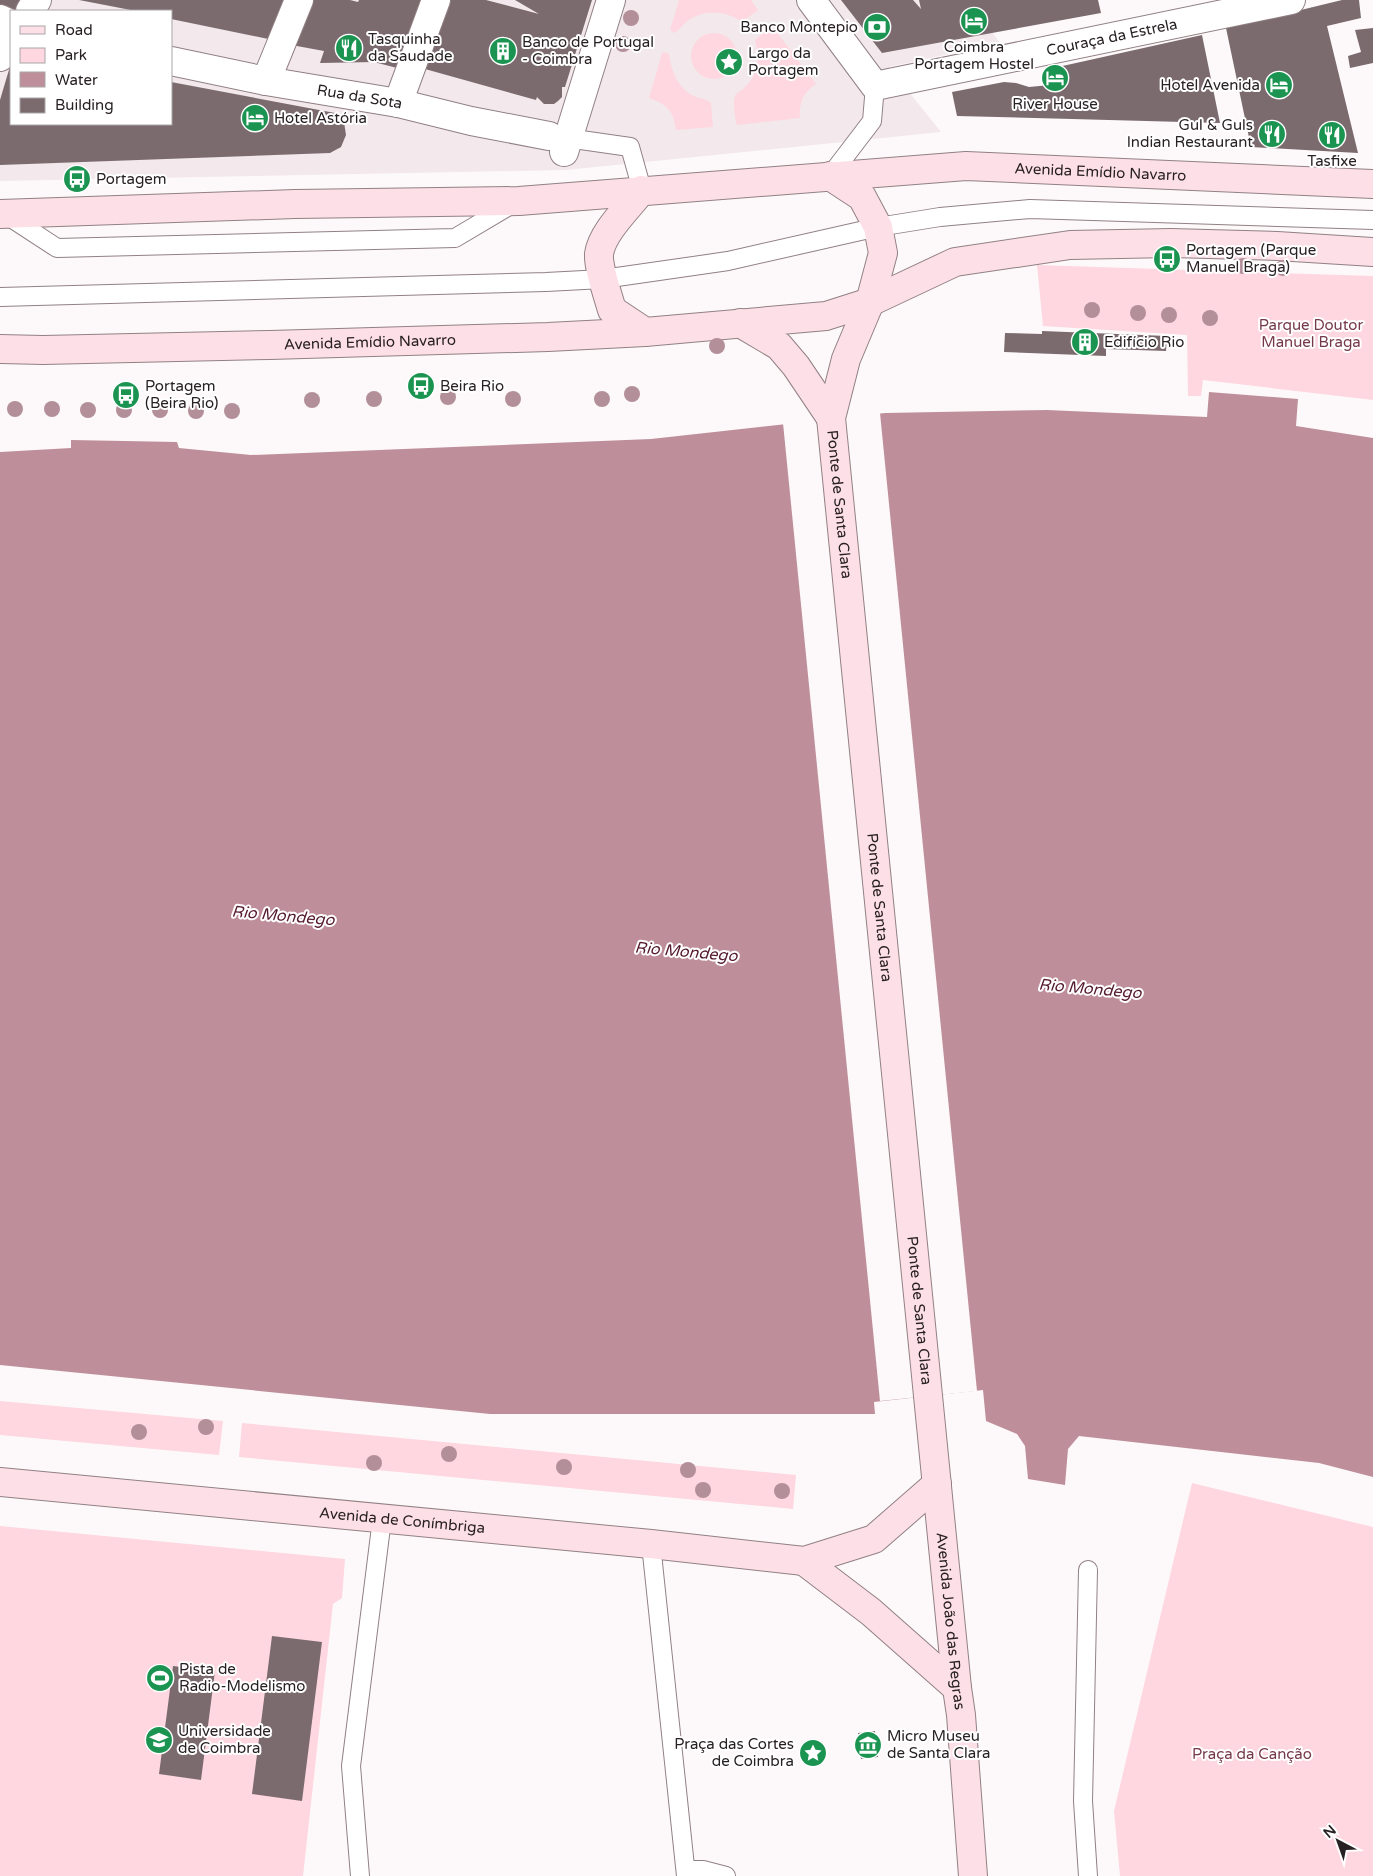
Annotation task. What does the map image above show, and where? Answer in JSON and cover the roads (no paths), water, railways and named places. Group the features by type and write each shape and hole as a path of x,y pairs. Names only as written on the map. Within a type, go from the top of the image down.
{"main road":[{"name":"Avenida Emídio Navarro","path":"642,190 966,166 1373,184"},
{"path":"830,176 862,197 878,227 883,254 870,302 846,358 832,418"},
{"path":"2,214 285,205 531,200 642,190"},
{"path":"642,190 608,233 599,254 603,279 612,310 644,332"},
{"name":"Avenida Emídio Navarro","path":"0,349 53,350 270,345 644,332 826,316 870,302 955,262 1070,245 1171,243 1277,246 1373,252"},
{"path":"740,323 779,346 796,366 832,418"},
{"name":"Ponte de Santa Clara","path":"832,418 929,1396"},
{"name":"Avenida João das Regras","path":"929,1396 957,1688 962,1715 973,1876"},
{"name":"Avenida de Conímbriga","path":"0,1482 651,1544 804,1561"},
{"path":"804,1561 874,1539 937,1484"},
{"path":"804,1561 871,1612 957,1688"}],"street":[{"path":"266,81 299,0"},
{"path":"398,103 436,0"},
{"path":"560,142 611,0"},
{"path":"811,0 874,86"},
{"name":"Couraça da Estrela","path":"874,86 1291,0"},
{"path":"0,57 10,42"},
{"name":"Rua da Sota","path":"172,60 266,81 398,103 560,142"}],"lane":[{"path":"830,176 872,121 874,86"},
{"path":"560,142 630,147 642,190"},
{"path":"2,214 57,248 455,238 531,200"},
{"path":"0,297 603,279 728,260 878,227 940,217 1030,210 1373,220"},
{"path":"360,1876 351,1766 382,1519"},
{"path":"651,1544 686,1873 703,1870 726,1876"},
{"path":"1088,1570 1083,1801 1088,1876"}],"water":[{"name":"Rio Mondego","path":"1209,392 1298,399 1296,426 1373,438 1373,1477 1319,1463 1079,1436 1068,1449 1065,1485 1028,1479 1025,1446 1017,1434 986,1421 983,1390 874,1402 875,1414 490,1414 0,1365 0,452 71,448 71,440 177,442 179,448 251,455 651,439 885,413 1047,410 1207,417"}],"place":[{"name":"Coimbra Portagem Hostel","path":"974,21"},
{"name":"Banco Montepio","path":"877,27"},
{"name":"Tasquinha da Saudade","path":"349,48"},
{"name":"Banco de Portugal - Coimbra","path":"503,51"},
{"name":"Largo da Portagem","path":"729,62"},
{"name":"River House","path":"1055,78"},
{"name":"Hotel Avenida","path":"1279,85"},
{"name":"Hotel Astória","path":"255,118"},
{"name":"Gul & Guls Indian Restaurant","path":"1272,134"},
{"name":"Tasfixe","path":"1332,135"},
{"name":"Portagem","path":"77,179"},
{"name":"Portagem (Parque Manuel Braga)","path":"1167,259"},
{"name":"Edifício Rio","path":"1085,342"},
{"name":"Beira Rio","path":"421,386"},
{"name":"Portagem (Beira Rio)","path":"126,395"},
{"name":"Pista de Radio-Modelismo","path":"160,1678"},
{"name":"Universidade de Coimbra","path":"159,1740"},
{"name":"Micro Museu de Santa Clara","path":"868,1745"},
{"name":"Praça das Cortes de Coimbra","path":"813,1753"}],"park label":[{"name":"Parque Doutor Manuel Braga","path":"1311,334"},
{"name":"Praça da Canção","path":"1252,1754"}]}
